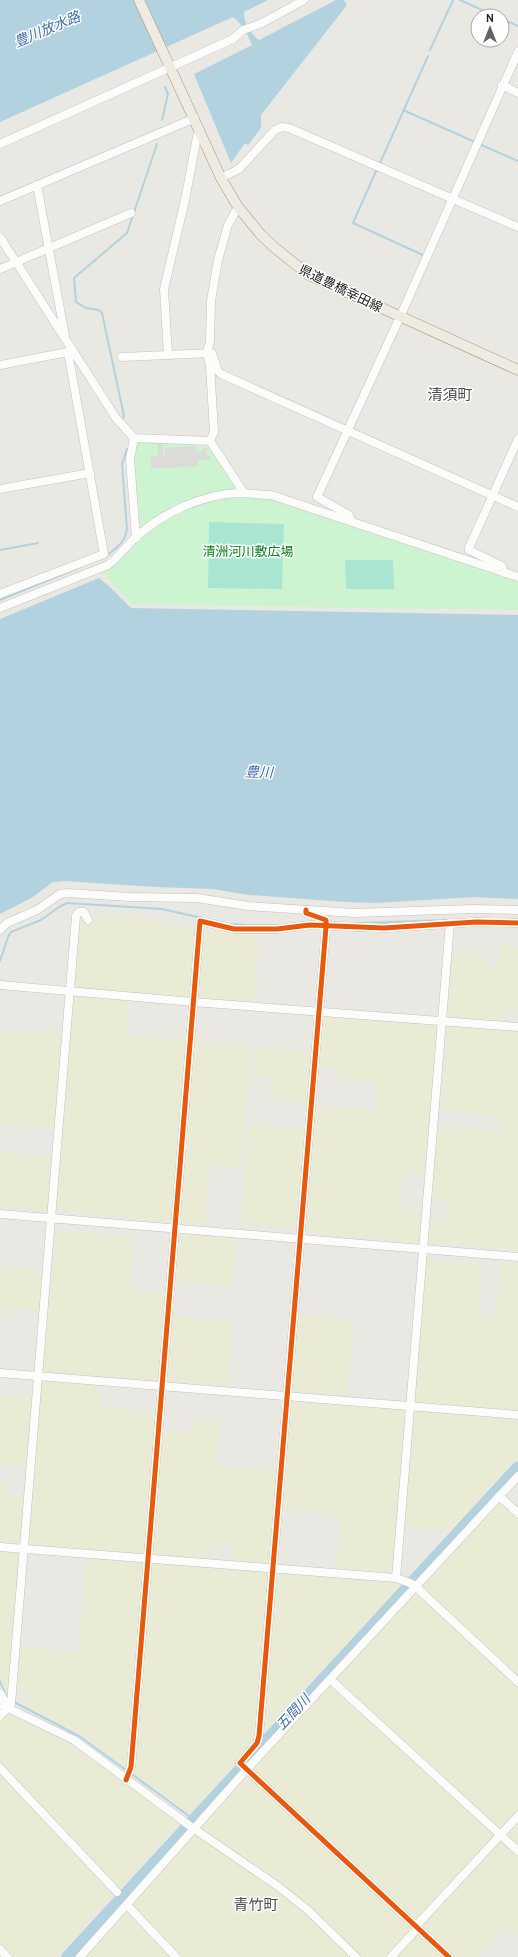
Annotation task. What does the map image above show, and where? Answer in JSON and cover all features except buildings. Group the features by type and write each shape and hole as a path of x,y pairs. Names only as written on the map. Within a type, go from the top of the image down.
{"main road":[{"name":"県道豊橋幸田線","path":"139,0 164,56 195,118 221,178 238,207 257,231 274,248 309,275 518,370"}],"street":[{"path":"0,144 233,39 246,28 262,22 304,0"},
{"path":"352,522 349,515 317,498 400,317 452,197 518,52"},
{"path":"502,86 518,93"},
{"path":"0,201 195,118"},
{"path":"221,178 239,169 275,130 282,127 289,128 452,197 518,227"},
{"path":"168,355 164,289 185,200 197,137 200,130"},
{"path":"0,594 104,554 70,352 66,340 37,185"},
{"path":"210,441 214,432 210,365 207,353 210,341 211,301 218,260 228,225 238,207"},
{"path":"0,269 131,213"},
{"path":"0,237 66,340"},
{"path":"70,352 116,418 134,438 210,441"},
{"path":"0,365 70,352"},
{"path":"122,357 212,353 218,371 221,374 518,507"},
{"path":"134,438 130,459 136,538"},
{"path":"504,573 502,566 469,550 469,548 518,439"},
{"path":"210,441 244,493"},
{"path":"0,488 90,473"},
{"path":"0,608 108,565 118,558 136,538 162,518 181,509 217,497 244,493 271,495 518,577"},
{"path":"0,930 7,923 37,910 60,894 67,893 130,897 197,898 248,906 355,913 472,909 518,910"},
{"path":"306,910 306,913 326,924"},
{"path":"0,1716 11,1704 76,916 79,912 84,912 88,920"},
{"path":"126,1780 131,1767 200,921 234,928 277,929 326,924 384,928 476,922 518,923"},
{"path":"396,1578 450,923"},
{"path":"326,924 259,1736 257,1743 240,1763 449,1957"},
{"path":"0,985 318,1012 518,1026"},
{"path":"0,1214 518,1257"},
{"path":"0,1373 518,1415"},
{"path":"80,1957 127,1905 189,1825 247,1769 330,1680 413,1585 518,1476"},
{"path":"500,1496 518,1513"},
{"path":"0,1547 396,1578 413,1585 518,1682"},
{"path":"330,1680 518,1852"},
{"path":"0,1693 8,1708"},
{"path":"0,1704 74,1740 126,1780 279,1887 309,1912 356,1957"},
{"path":"0,1768 117,1892"},
{"path":"391,1957 415,1931 416,1926 518,1816"},
{"path":"127,1905 176,1957"},
{"path":"0,1949 8,1957"}],"green space":[{"path":"137,442 198,443 213,452 235,487 233,492 217,495 141,527 133,460"},
{"name":"清洲河川敷広場","path":"229,496 265,497 518,580 518,610 133,604 100,571 113,566 122,559 151,528 165,519 192,507"},
{"path":"209,522 284,524 282,589 208,588"},
{"path":"345,560 393,560 394,589 346,589"},
{"path":"82,918 142,918 231,935 259,934 254,1005 132,994 126,1036 250,1044 242,1167 208,1165 205,1225 55,1210"},
{"path":"503,944 518,947 518,1011 505,1010 503,1023 448,1019 452,953 485,956 484,966 498,968"},
{"path":"324,1015 438,1026 424,1173 404,1170 399,1209 421,1212 418,1243 301,1231 315,1105 376,1110 375,1082 337,1080 338,1069 318,1068"},
{"path":"450,1027 518,1031 518,1250 429,1242 431,1218 449,1218 450,1201 431,1199 438,1126 500,1132 497,1116 441,1110"},
{"path":"0,1032 61,1032 54,1129 0,1124"},
{"path":"257,1048 311,1052 309,1103 270,1097 271,1079 253,1074"},
{"path":"249,1125 305,1129 295,1228 240,1224"},
{"path":"0,1151 52,1158 49,1211 0,1207"},
{"path":"57,1231 133,1237 130,1289 167,1293 159,1382 43,1372"},
{"path":"179,1234 237,1239 232,1286 175,1281"},
{"path":"426,1259 481,1264 478,1316 496,1319 501,1262 518,1264 518,1459 452,1530 398,1528 393,1572 390,1576 336,1572 340,1515 273,1508 270,1564 232,1562 233,1546 212,1543 210,1562 151,1555 161,1431 192,1432 193,1418 220,1420 217,1466 284,1471 295,1315 353,1320 346,1405 413,1410"},
{"path":"0,1265 42,1270 41,1311 10,1307 9,1316 0,1315"},
{"path":"173,1316 233,1322 227,1386 167,1382"},
{"path":"47,1381 100,1385 99,1407 157,1412 145,1555 27,1545 41,1384"},
{"path":"0,1394 35,1396 29,1467 0,1464"},
{"path":"0,1483 9,1484 8,1494 27,1495 10,1691 4,1692 0,1679"},
{"path":"500,1503 518,1520 518,1937 506,1927 476,1957 79,1957 415,1591"},
{"path":"86,1557 403,1584 189,1813 80,1733 30,1708 31,1694 20,1692 21,1648 79,1652"},
{"path":"0,1708 75,1747 179,1823 55,1957 0,1957"}],"shaded area":[{"path":"158,443 163,443 163,455 165,455 165,448 196,446 197,452 201,452 205,447 208,449 205,453 211,457 208,461 198,459 198,466 151,469 151,456 158,455"}],"water":[{"name":"豊川放水路","path":"0,0 268,0 244,12 248,28 259,40 336,0 344,0 347,5 261,115 261,128 248,145 245,143 231,163 194,74 252,45 249,37 233,17 0,122"},
{"name":"豊川","path":"99,578 131,608 518,615 518,899 474,897 375,903 345,902 249,895 213,889 64,881 53,882 33,897 0,914 0,619"}],"waterway":[{"path":"430,50 453,0"},
{"path":"460,0 478,8"},
{"path":"510,22 518,26"},
{"path":"380,163 428,56"},
{"path":"162,120 168,94 165,87"},
{"path":"403,110 475,142"},
{"path":"122,420 124,416 102,313 99,310 86,308 76,302 74,278 127,233 157,144"},
{"path":"479,144 518,161"},
{"path":"377,169 353,223 425,256"},
{"path":"106,556 120,544 126,534 127,529 122,464 127,449"},
{"path":"0,550 38,543"},
{"path":"0,600 78,568"},
{"path":"0,961 11,932 41,920 67,903 162,909 202,918"},
{"path":"359,923 449,920"},
{"path":"232,924 245,925"},
{"name":"五間川","path":"68,1957 518,1468"},
{"path":"0,1681 6,1696"},
{"path":"14,1702 79,1736 126,1770"},
{"path":"133,1775 193,1819"}],"cycle path":[{"path":"306,910 306,913 326,920 326,927 259,1736 257,1743 240,1763 449,1957"},
{"path":"126,1780 131,1767 200,921 234,929 277,929 310,925 384,928 476,922 518,923"}],"district":[{"name":"清須町","path":"450,395"},
{"name":"青竹町","path":"256,1905"}]}
